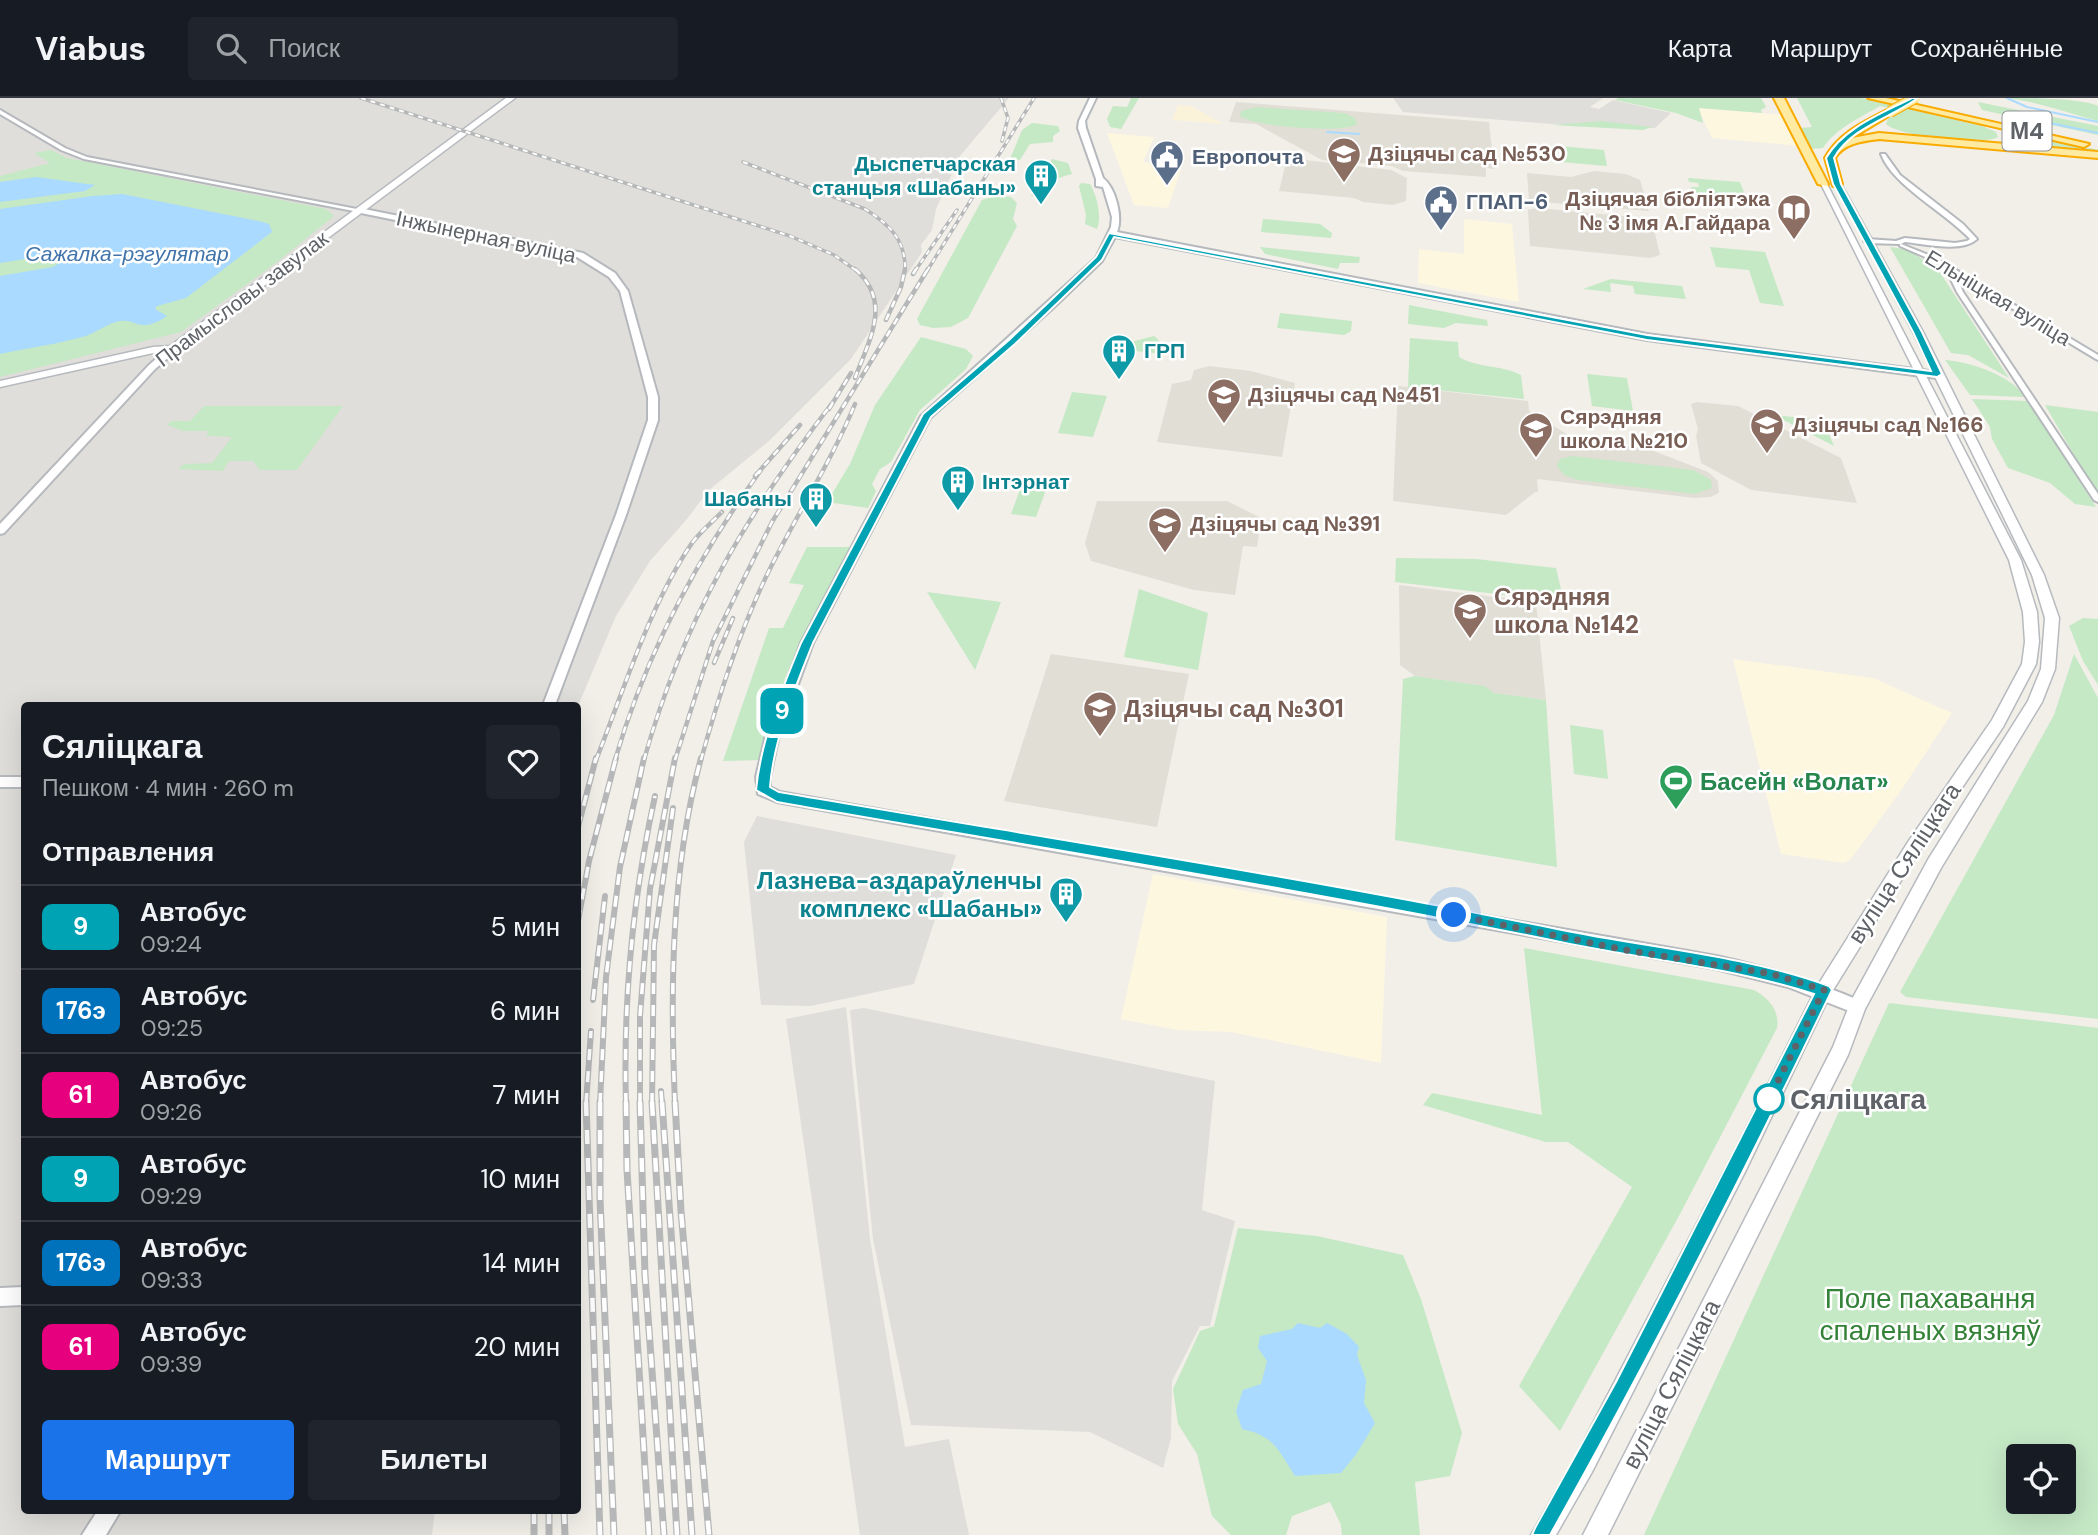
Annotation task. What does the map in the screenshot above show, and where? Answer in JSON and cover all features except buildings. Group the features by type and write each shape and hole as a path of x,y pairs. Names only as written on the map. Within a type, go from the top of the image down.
{"highway":[{"path":"1779,98 1823,184"},
{"name":"М4","path":"1873,98 2098,144"},
{"path":"1837,184 1830,158 1836,148 1851,134 1883,114 1902,98"},
{"name":"М4","path":"1902,98 2098,144"},
{"path":"1823,184 1822,163 1831,145 1844,132 1915,98"},
{"path":"1883,114 1879,122 1888,129 1908,135 1978,142 1992,142 2002,138 1993,128 1956,116"},
{"path":"1836,148 1860,138 1879,136 2098,155"}],"main road":[{"name":"Прамысловы завулак","path":"177,346 511,98"},
{"name":"вуліца Сяліцкага","path":"1543,1535 1738,1165 1824,990 1914,846 1998,723 2029,664 2032,642 2030,611 2015,560 1917,373 1854,240 1823,184"},
{"name":"вуліца Сяліцкага","path":"1595,1535 1841,1049 1857,1007 1935,863 2035,702 2048,670 2052,618 2038,575 1918,332 1837,184"},
{"path":"1854,240 1867,241"},
{"path":"0,382 177,346"},
{"path":"0,382 149,347 177,346"},
{"path":"142,353 161,359"}],"street":[{"path":"1093,98 1082,121 1082,128 1100,179 1104,181 1113,204 1115,227 1112,234 1099,258 1012,342 926,416 807,643 765,763 763,790 777,797 1478,919 1626,950 1772,974 1824,990 1857,1007"},
{"name":"Інжынерная вуліца","path":"0,112 63,149 86,159 580,255 612,275 629,302 653,397 653,420 621,516 551,702"},
{"name":"Ельніцкая вуліца","path":"1883,155 1898,176 1974,237 1969,243 1955,245 1905,240"},
{"path":"1112,234 1647,337 1937,374"},
{"path":"1867,241 1896,243 1905,240 1912,247"},
{"name":"Ельніцкая вуліца","path":"1896,243 1912,247 1949,268 2098,358"},
{"path":"1949,268 1961,292 2098,500"},
{"name":"Прамысловы завулак","path":"0,531 161,359 177,346"},
{"path":"0,782 21,782"},
{"path":"0,1297 21,1296"},
{"path":"93,1535 108,1514"}],"shaded area":[{"path":"0,98 1009,98 960,156 936,209 932,230 921,245 922,252 851,359 769,441 708,491 650,561 616,616 580,702 21,702 21,1514 435,1514 432,1535 0,1535"},
{"path":"1393,98 1603,98 1590,107 1599,109 1613,100 1671,113 1655,128 1552,124 1403,112"},
{"path":"1236,102 1489,122 1494,169 1486,168 1486,177 1403,171 1392,166 1322,160 1256,124 1229,122"},
{"path":"1698,108 1786,115 1801,146 1712,138"},
{"path":"1107,133 1154,137 1143,162 1182,166 1168,208 1134,205"},
{"name":"Дзіцячы сад №530","path":"1287,158 1391,170 1407,178 1406,201 1393,205 1363,202 1354,198 1279,191"},
{"path":"1594,171 1626,174 1640,180 1649,211 1529,201 1527,173 1571,177"},
{"path":"1537,208 1652,221 1660,255 1650,258 1530,246 1528,210"},
{"path":"1464,219 1512,224 1519,302 1418,283 1419,249 1464,254"},
{"name":"Дзіцячы сад №451","path":"1209,366 1251,371 1295,383 1282,457 1157,442 1172,384 1191,380 1194,370"},
{"name":"Сярэдняя школа №210","path":"1398,386 1528,401 1529,411 1578,441 1646,448 1708,472 1718,481 1719,493 1710,497 1694,498 1537,479 1538,492 1506,515 1393,501"},
{"name":"Дзіцячы сад №166","path":"1697,402 1738,406 1841,458 1857,503 1751,490 1701,463 1696,436 1698,429 1691,404"},
{"name":"Дзіцячы сад №391","path":"1097,501 1227,501 1261,518 1257,547 1243,546 1235,595 1194,590 1091,561 1085,543"},
{"name":"Сярэдняя школа №142","path":"1399,585 1536,602 1546,700 1494,693 1484,686 1415,676 1400,665"},
{"name":"Дзіцячы сад №301","path":"1051,654 1189,674 1157,827 1004,801"},
{"path":"1733,659 1873,678 1952,713 1900,792 1850,860 1844,863 1781,854"},
{"path":"757,816 956,855 914,984 811,1006 761,1005 744,842"},
{"path":"1153,874 1387,917 1381,1063 1231,1032 1177,1030 1121,1019"},
{"path":"846,1007 870,1239 905,1447 949,1439 969,1535 860,1535 786,1019"},
{"path":"864,1008 1215,1081 1202,1210 1235,1221 1210,1326 1200,1326 1172,1381 1171,1438 1163,1468 1090,1432 911,1425 873,1239 850,1010"}],"green space":[{"path":"1131,98 1139,98 1121,129 1110,127 1107,119 1113,106 1127,107"},
{"path":"1761,98 1766,107 1761,110 1762,113 1699,108 1703,123 1676,113 1615,100"},
{"path":"1797,98 1861,98 1982,126 1996,132 1998,137 1975,141 1907,133 1886,124 1888,119 1902,111 1880,106 1841,129 1823,148 1809,149 1799,128 1812,127"},
{"path":"2003,98 2090,103 2098,106 2098,121 2039,104"},
{"path":"1978,102 2098,126 2098,135 1982,110"},
{"path":"1257,107 1344,113 1355,118 1357,124 1334,129 1298,128 1262,123 1240,116 1241,111"},
{"path":"1601,121 1652,127 1643,130 1552,125"},
{"path":"1032,123 1058,126 1060,131 1053,136 1053,142 1030,144 1020,160 1010,159 1022,130"},
{"path":"2003,129 2098,150 2098,154 1997,143 2009,138"},
{"path":"1559,146 1604,150 1607,166 1561,162"},
{"name":"Сажалка-рэгулятар","path":"51,150 67,158 326,209 334,216 272,266 181,332 0,377 0,176 50,163 34,153"},
{"path":"1052,159 1068,163 1072,174 1053,181 1040,197 1031,196"},
{"path":"1688,178 1740,182 1749,206 1696,201 1691,187 1699,187 1698,183 1689,182"},
{"path":"1081,183 1090,184 1095,194 1099,212 1097,229 1085,224 1086,215 1079,186"},
{"path":"998,195 1011,197 1017,203 1013,219 1017,226 968,318 951,327 933,328 920,325 917,319 982,200"},
{"path":"1263,219 1320,224 1332,233 1331,238 1261,232"},
{"path":"1260,247 1360,257 1359,263 1340,263 1338,269 1265,254"},
{"path":"1710,247 1765,252 1784,306 1760,303 1749,270 1716,267"},
{"path":"1890,247 1906,249 1937,268 2009,378 1968,355 1951,353"},
{"path":"1611,279 1682,286 1686,299 1635,294 1633,286 1610,283 1611,292 1583,289"},
{"path":"1409,305 1487,320 1488,326 1456,323 1444,328 1408,324"},
{"path":"1280,313 1352,321 1351,331 1344,335 1277,328"},
{"path":"1154,336 1165,346 1163,354 1108,348"},
{"path":"921,337 966,349 973,356 966,369 920,410 891,462 880,469 872,484 876,491 868,508 827,502 850,464 875,405"},
{"path":"1410,338 1458,342 1459,357 1466,361 1521,375 1524,399 1408,387"},
{"path":"1945,360 2000,376 2019,389 2025,397 1970,395"},
{"path":"1587,374 1627,378 1633,411 1592,406"},
{"path":"1072,392 1107,396 1093,437 1058,433"},
{"path":"1972,399 2028,401 2096,507 2075,504 2050,483 2008,468 1992,439 1990,427"},
{"path":"2045,405 2098,412 2098,494 2096,493"},
{"path":"204,406 343,406 297,470 260,470 253,461 229,461 223,471 178,469 184,464 212,463 232,437 206,436 209,431 183,431 167,425 171,421 190,421"},
{"path":"1774,415 1823,420 1834,446"},
{"path":"1572,456 1693,470 1711,480 1712,488 1695,494 1578,480 1564,475 1557,466 1560,459"},
{"path":"1021,487 1046,490 1036,517 1011,514"},
{"path":"807,547 850,547 800,643 785,678 762,760 723,761 769,628 783,628 804,585 789,583"},
{"path":"1396,558 1476,559 1556,568 1564,602 1395,582"},
{"path":"1139,589 1208,613 1198,670 1124,657"},
{"path":"927,592 1001,602 975,670"},
{"path":"2083,618 2098,619 2098,685 2083,661 2069,626"},
{"path":"2074,654 2098,698 2098,1019 1906,997 1900,992 2054,715"},
{"path":"1415,676 1485,686 1494,693 1546,700 1557,867 1395,840 1403,679"},
{"path":"1570,725 1603,730 1608,779 1574,774"},
{"path":"1524,948 1754,990 1772,1005 1777,1016 1777,1028 1680,1214 1560,1431 1519,1386 1632,1187 1568,1142 1546,1142 1423,1105 1432,1093 1542,1115"},
{"name":"Поле пахавання спаленых вязняў","path":"1889,1003 2098,1028 2098,1535 1644,1535"},
{"path":"1238,1228 1317,1236 1403,1255 1421,1299 1462,1433 1450,1476 1415,1482 1420,1535 1342,1535 1341,1525 1330,1502 1292,1516 1286,1535 1231,1535 1212,1516 1197,1454 1178,1424 1173,1389 1200,1331 1214,1326"}],"sand":[{"path":"1178,105 1191,106 1223,124 1172,120"}],"water":[{"path":"36,177 95,185 85,191 0,202 0,182"},
{"name":"Сажалка-рэгулятар","path":"122,194 263,222 269,224 272,232 186,298 157,306 155,309 167,316 157,322 143,325 129,321 116,322 86,336 0,354 0,276 53,267 67,258 50,255 0,263 0,209"},
{"path":"1298,1323 1320,1328 1327,1323 1347,1334 1359,1347 1357,1355 1366,1380 1364,1403 1375,1423 1341,1473 1295,1476 1274,1445 1253,1432 1242,1429 1236,1411 1243,1390 1261,1384 1267,1361 1258,1348 1260,1336 1292,1329"}],"waterway":[{"path":"2007,98 2027,107 2098,122"},
{"path":"2006,114 2098,133"},
{"path":"1327,132 1359,134"}],"railway":[{"path":"361,98 790,236 834,255 856,270"},
{"path":"1001,98 1008,118 1002,141"},
{"path":"927,271 1034,98"},
{"path":"743,162 865,209 895,234 903,250 905,269"},
{"path":"915,271 957,210"},
{"path":"886,320 901,287 905,269"},
{"path":"913,274 916,269"},
{"path":"675,760 713,641 772,522 928,269"},
{"path":"855,378 871,336 875,308 873,295 856,270"},
{"path":"829,409 851,373"},
{"path":"644,760 678,660 720,571 772,487 833,402"},
{"path":"701,760 729,668 755,601 855,404"},
{"path":"755,476 800,425"},
{"path":"615,760 642,682 675,609 715,538 761,470"},
{"path":"596,760 638,649 663,594 692,543 722,512"},
{"path":"714,663 733,618"},
{"path":"581,816 596,758"},
{"path":"581,905 589,861 616,758"},
{"path":"600,1104 606,977 620,867 644,758"},
{"path":"640,1102 640,1016 650,889 675,758"},
{"path":"675,1104 673,973 678,886 691,800 701,758"},
{"path":"626,1104 626,1026 631,949 655,796"},
{"path":"652,1102 654,945 673,808"},
{"path":"593,1000 605,896"},
{"path":"586,1103 591,1031"},
{"path":"661,1091 662,1104"},
{"path":"626,1102 627,1170 649,1535"},
{"path":"640,1102 645,1275 664,1535"},
{"path":"652,1102 677,1535"},
{"path":"662,1102 692,1535"},
{"path":"675,1102 681,1211 709,1535"},
{"path":"586,1103 600,1535"},
{"path":"600,1104 600,1199 614,1535"},
{"path":"534,1514 534,1535"},
{"path":"549,1514 549,1535"},
{"path":"564,1514 565,1535"}],"bus line":[{"name":"9","path":"1543,1535 1584,1464 1807,1029 1824,990 1772,974 1626,950 1478,919 1006,839 777,797 763,790 765,763 807,643 926,416 1012,342 1099,258 1112,234 1647,337 1761,354 1937,374 1918,332 1837,184 1830,158 1851,134 1915,98"}],"place":[{"name":"Дзіцячы сад №530","path":"1344,184"},
{"name":"Европочта","path":"1167,187"},
{"name":"Дыспетчарская станцыя «Шабаны»","path":"1041,206"},
{"name":"ГПАП-6","path":"1441,232"},
{"name":"Дзіцячая бібліятэка № 3 імя А.Гайдара","path":"1794,241"},
{"name":"ГРП","path":"1119,381"},
{"name":"Дзіцячы сад №451","path":"1224,425"},
{"name":"Дзіцячы сад №166","path":"1767,455"},
{"name":"Сярэдняя школа №210","path":"1536,459"},
{"name":"Інтэрнат","path":"958,512"},
{"name":"Шабаны","path":"816,529"},
{"name":"Дзіцячы сад №391","path":"1165,554"},
{"name":"Сярэдняя школа №142","path":"1470,640"},
{"name":"Дзіцячы сад №301","path":"1100,738"},
{"name":"Басейн «Волат»","path":"1676,811"},
{"name":"Лазнева-аздараўленчы комплекс «Шабаны»","path":"1066,924"},
{"name":"Сяліцкага","path":"1769,1099"}],"route":[{"path":"1454,915 1626,950 1772,974 1824,990 1807,1029 1768,1101 1769,1099"}]}
